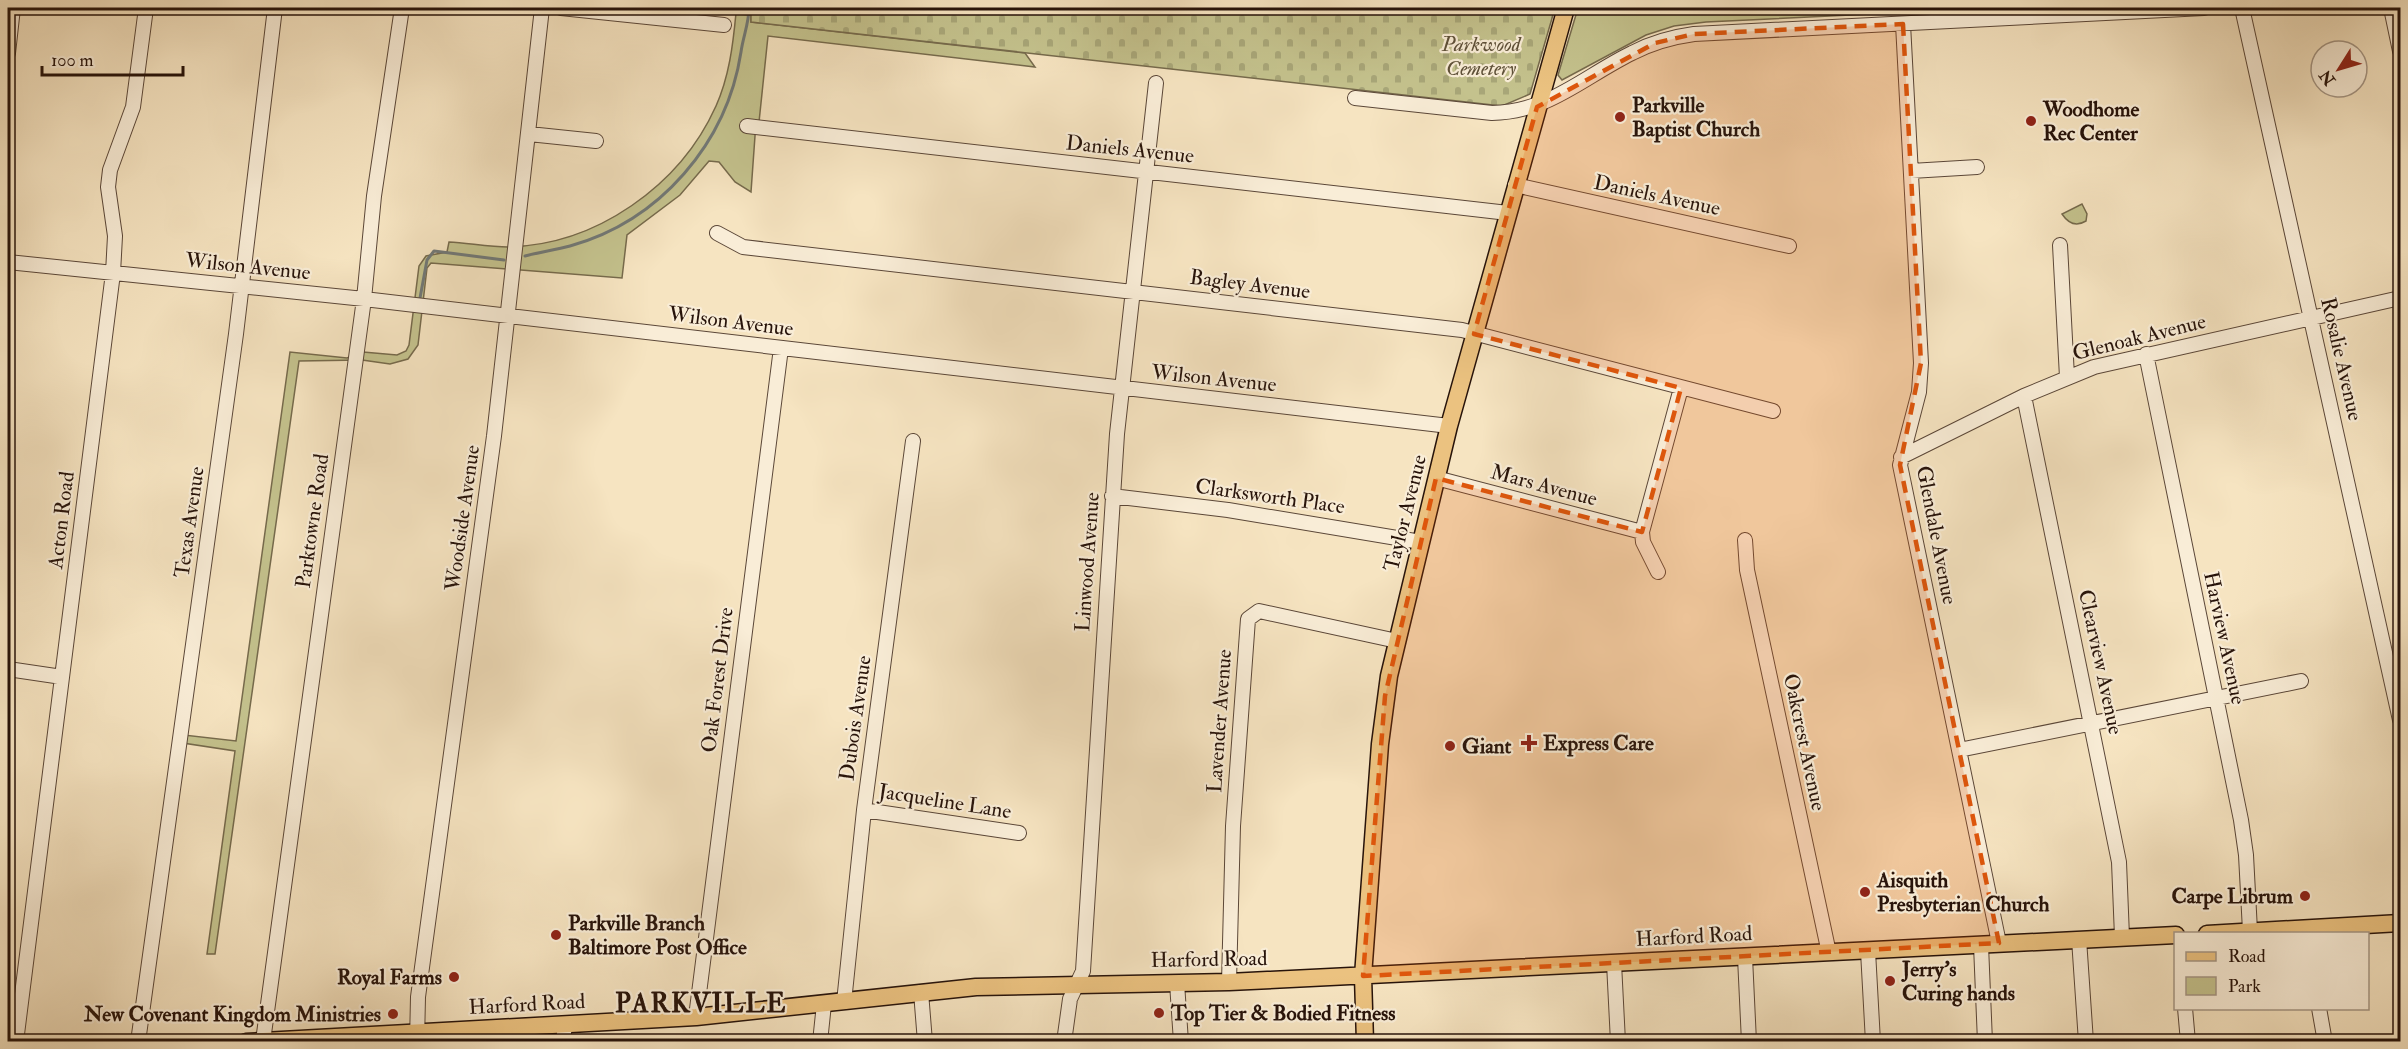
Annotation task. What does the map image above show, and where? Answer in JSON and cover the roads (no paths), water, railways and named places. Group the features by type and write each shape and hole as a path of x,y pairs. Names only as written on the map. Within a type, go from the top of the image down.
{"main road":[{"name":"Taylor Avenue","path":"1365,1041 1364,976 1382,720 1397,640 1449,426 1566,8"},
{"path":"2228,932 2305,931 2400,923"},
{"name":"Harford Road","path":"254,1041 417,1037 565,1024 696,1017 921,992 1077,984 1229,982 1364,976 2174,935"}],"street":[{"path":"8,53 13,8"},
{"name":"Acton Road","path":"16,1041 113,273 115,236 109,193 110,170 133,107 146,8"},
{"name":"Texas Avenue","path":"138,1041 241,286 274,8"},
{"name":"Parktowne Road","path":"254,1041 364,299 374,196 402,8"},
{"name":"Woodside Avenue","path":"417,1037 418,997 509,317 542,8"},
{"path":"561,8 694,14 724,25"},
{"path":"1355,98 1492,113 1515,113 1537,107 1631,53 1682,36 2204,8"},
{"name":"Rosalie Avenue","path":"2242,8 2400,720"},
{"path":"2391,8 2400,51"},
{"name":"Glendale Avenue","path":"1903,24 1921,375 1916,405 1900,465 1999,943"},
{"name":"Linwood Avenue","path":"1064,1041 1070,999 1083,971 1112,496 1121,389 1156,83"},
{"name":"Daniels Avenue","path":"747,126 1508,213"},
{"path":"529,134 596,141"},
{"path":"1911,171 1977,167"},
{"name":"Daniels Avenue","path":"1515,185 1789,246"},
{"name":"Bagley Avenue","path":"717,233 742,247 1132,291 1474,334 1773,411"},
{"path":"2060,245 2067,376"},
{"name":"Wilson Avenue","path":"8,262 364,299 1449,426"},
{"name":"Glenoak Avenue","path":"1901,457 2067,376 2146,354 2400,298"},
{"name":"Oak Forest Drive","path":"696,1017 781,348"},
{"name":"Harview Avenue","path":"2146,354 2245,844 2250,931"},
{"path":"1659,572 1643,542 1642,532 1681,388"},
{"name":"Clearview Avenue","path":"2024,396 2119,862 2122,937"},
{"name":"Dubois Avenue","path":"844,1002 864,810 913,441"},
{"name":"Mars Avenue","path":"1436,478 1642,532"},
{"name":"Clarksworth Place","path":"1112,496 1228,510 1421,542"},
{"name":"Oakcrest Avenue","path":"1745,540 1747,570 1828,953"},
{"name":"Lavender Avenue","path":"1229,982 1232,836 1248,619 1259,611 1397,640"},
{"path":"8,669 62,677"},
{"path":"1959,750 2092,721 2301,681"},
{"name":"Jacqueline Lane","path":"864,810 1019,833"},
{"path":"2079,939 2086,1041"},
{"path":"1981,945 1985,1041"},
{"path":"1868,951 1873,1041"},
{"path":"1746,957 1749,1041"},
{"path":"1614,963 1618,1041"},
{"path":"1177,983 1181,1041"},
{"path":"921,992 925,1041"},
{"path":"812,1041 820,1005"},
{"path":"820,1005 820,1041"},
{"path":"2185,1010 2188,1041"},
{"path":"2319,1010 2325,1041"},
{"path":"563,1041 565,1024"}],"waterway":[{"path":"525,256 570,246 603,234 633,218 660,198 684,174 704,147 721,117 733,85 749,8"},
{"path":"420,298 427,260 434,251 504,260"}],"place":[{"name":"Parkville Baptist Church","path":"1620,117"},
{"name":"Woodhome Rec Center","path":"2031,121"},
{"name":"Express Care","path":"1529,743"},
{"name":"Giant","path":"1450,746"},
{"name":"Aisquith Presbyterian Church","path":"1865,892"},
{"name":"Carpe Librum","path":"2305,896"},
{"name":"Parkville Branch Baltimore Post Office","path":"556,935"},
{"name":"Royal Farms","path":"454,977"},
{"name":"Jerry's Curing hands","path":"1890,981"},
{"name":"Top Tier & Bodied Fitness","path":"1159,1013"},
{"name":"New Covenant Kingdom Ministries","path":"393,1014"}],"district":[{"name":"PARKVILLE","path":"701,1003"}],"park label":[{"name":"Parkwood Cemetery","path":"1481,56"}]}
